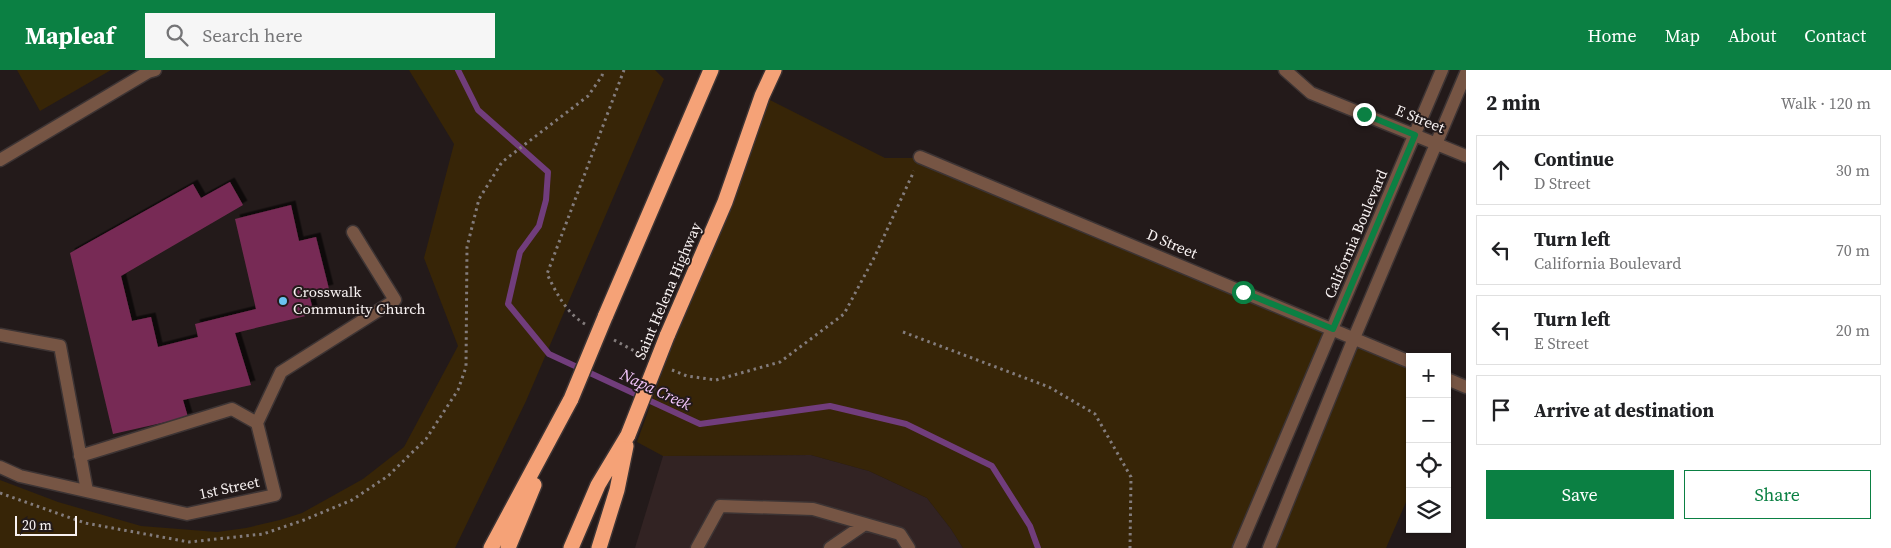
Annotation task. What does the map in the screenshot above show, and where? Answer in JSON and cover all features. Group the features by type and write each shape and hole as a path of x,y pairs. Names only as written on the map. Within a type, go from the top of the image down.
{"highway":[{"path":"508,548 711,70"},
{"name":"Saint Helena Highway","path":"571,548 598,485 628,435 667,336 725,202 762,96 774,70"},
{"path":"491,548 571,399"},
{"path":"599,548 617,490 628,435"}],"street":[{"path":"0,160 148,72 155,70"},
{"name":"E Street","path":"1285,70 1312,93 1466,156"},
{"name":"California Boulevard","path":"1239,548 1442,70"},
{"path":"1269,548 1354,338 1466,73"},
{"name":"D Street","path":"920,158 1406,360"},
{"path":"80,456 232,409 257,423 281,372 395,300 353,232"},
{"path":"0,335 60,346 87,491"},
{"path":"1451,381 1466,387"},
{"name":"1st Street","path":"0,467 20,476 187,514 275,495 257,423"},
{"path":"697,548 720,506 813,509 900,534 909,548"},
{"path":"830,548 865,524"}],"path":[{"path":"0,493 85,524 189,542 263,534 304,520 352,500 388,476 426,439 458,390 466,367 467,247 479,199 502,162 588,96 602,76 603,70"},
{"path":"903,332 1049,387 1095,414 1131,477 1130,548"}],"shaded area":[{"path":"17,70 111,70 40,111"},
{"path":"409,70 655,70 664,79 526,401 455,548 0,548 0,480 58,502 141,526 217,532 246,528 302,513 363,479 404,447 458,346 424,258 454,144"},
{"path":"762,96 885,158 920,158 1333,329 1239,548 963,548 927,498 869,471 811,455 663,456 637,442"},
{"path":"1354,338 1406,360 1406,502 1386,548 1269,548"},
{"path":"811,455 869,471 927,498 963,548 635,548 663,456"}],"building":[{"name":"Crosswalk Community Church","path":"230,182 243,205 121,276 132,321 151,317 158,347 198,337 195,324 256,309 235,219 291,205 299,241 316,237 329,289 309,294 314,314 235,333 251,385 183,400 188,417 113,434 70,253 193,184 201,198"}],"waterway":[{"name":"Napa Creek","path":"458,70 478,110 548,172 546,200 539,226 520,252 508,304 549,354 700,424 830,406 906,424 992,466 1030,526 1038,548"}],"place":[{"name":"Crosswalk Community Church","path":"283,301"}],"route":[{"path":"1243,292 1333,329 1415,135 1364,114"}]}
